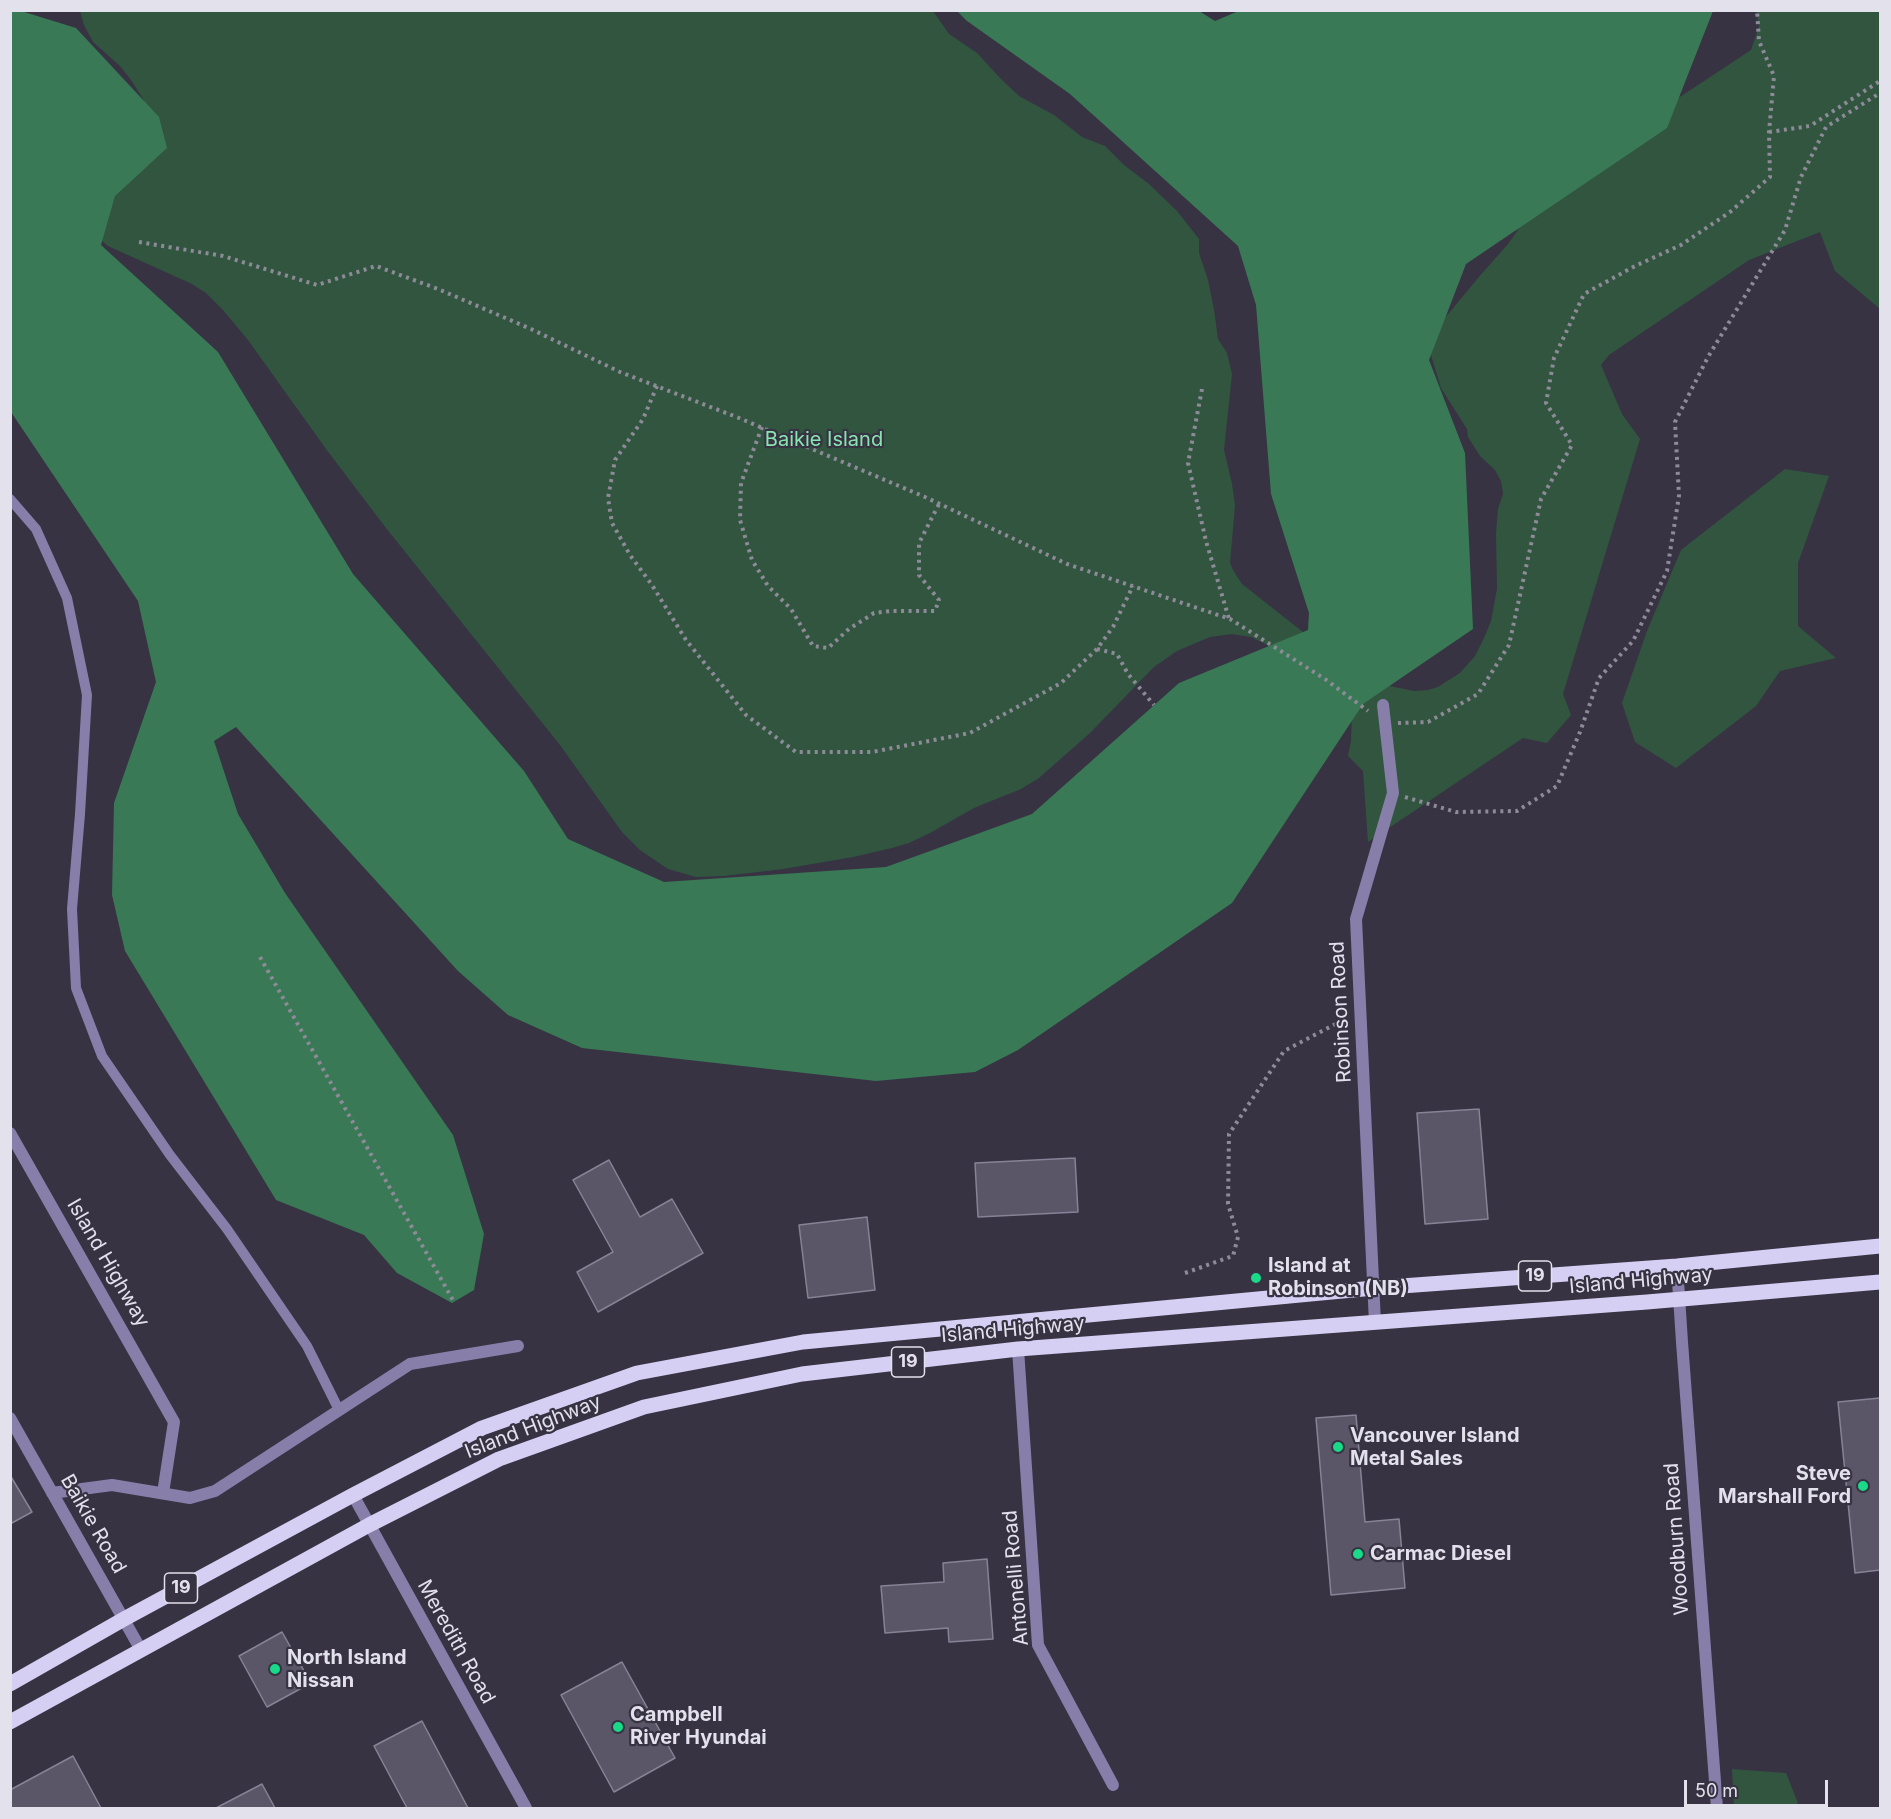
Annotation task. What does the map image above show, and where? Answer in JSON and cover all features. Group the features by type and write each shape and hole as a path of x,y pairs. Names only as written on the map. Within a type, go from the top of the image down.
{"main road":[{"name":"Island Highway","path":"10,1684 353,1495 483,1428 637,1372 802,1342 1374,1288 1677,1266 1881,1246"},
{"name":"Island Highway","path":"10,1722 369,1525 499,1459 644,1407 802,1374 1018,1349 1678,1300 1881,1282"}],"street":[{"name":"Robinson Road","path":"1375,1323 1356,919 1393,793 1383,705"},
{"name":"Island Highway","path":"10,1133 174,1422 164,1493"},
{"name":"Woodburn Road","path":"1677,1266 1717,1809"},
{"path":"52,1493 112,1485 190,1498 215,1491 410,1364 518,1346"},
{"name":"Antonelli Road","path":"1018,1349 1038,1645 1113,1785"},
{"name":"Baikie Road","path":"10,1418 141,1650"},
{"name":"Meredith Road","path":"353,1495 526,1809"}],"lane":[{"path":"10,499 36,529 67,598 87,695 72,909 76,988 102,1056 170,1155 227,1228 307,1346 339,1410"}],"path":[{"path":"139,242 223,256 317,285 376,266 438,289 531,328 620,372 762,428 939,504 1067,564 1230,620 1325,679 1385,724 1428,722 1478,694 1509,645 1541,499 1572,445 1546,403 1554,358 1584,294 1635,266 1681,245 1730,212 1770,177 1769,132 1774,76 1759,41 1757,10"},
{"path":"1769,132 1810,126 1881,81"},
{"path":"1393,793 1456,812 1516,811 1557,786 1580,732 1599,678 1633,641 1667,571 1679,496 1675,422 1708,357 1785,230 1801,177 1826,127 1881,93"},
{"path":"657,386 643,419 615,460 608,498 612,524 686,639 747,716 796,752 872,752 970,733 1061,683 1097,649 1113,627 1133,586"},
{"path":"1202,389 1188,463 1206,540 1230,620"},
{"path":"762,428 741,483 740,520 752,560 768,586 791,609 813,646 828,648 849,629 874,613 935,611 939,600 919,575 919,543 939,504"},
{"path":"1097,649 1117,654 1128,674 1154,705"},
{"path":"260,957 454,1302"},
{"path":"1185,1273 1233,1256 1238,1237 1228,1204 1229,1134 1284,1051 1361,1010"}],"green space":[{"name":"Baikie Island","path":"80,11 933,11 949,34 977,53 1019,96 1054,115 1082,137 1105,146 1177,211 1199,239 1199,253 1208,280 1218,339 1227,353 1232,374 1224,450 1235,505 1230,563 1242,584 1303,632 1284,653 1251,637 1232,634 1210,637 1177,651 1154,667 1090,733 1039,778 1021,789 974,808 909,843 853,857 724,876 696,877 668,869 640,850 622,832 560,745 386,528 248,340 223,310 206,293 192,284 108,246 95,235 147,114 143,99 131,80 120,66 93,42"},
{"path":"1756,11 1880,11 1880,309 1835,271 1820,232 1749,260 1609,355 1601,365 1622,414 1640,439 1563,694 1571,715 1547,743 1523,738 1368,842 1363,771 1348,756 1352,714 1375,683 1414,691 1428,690 1438,687 1460,673 1475,656 1484,638 1491,621 1497,589 1496,533 1498,509 1503,494 1501,481 1495,470 1480,456 1468,437 1467,429 1441,388 1430,352 1435,330 1508,244 1548,187 1577,165 1751,50 1759,27"},
{"path":"1785,469 1829,476 1798,563 1798,626 1836,658 1780,671 1756,706 1676,768 1635,742 1622,703 1647,631 1681,550"},
{"path":"1732,1769 1786,1773 1798,1803 1793,1808 1734,1808"}],"shaded area":[{"path":"1241,10 1713,11 1667,128 1466,264 1429,360 1465,453 1473,629 1363,704 1232,903 1018,1050 975,1072 876,1081 582,1048 508,1015 458,971 236,727 214,741 238,814 285,893 453,1135 484,1234 474,1290 452,1303 397,1273 364,1235 276,1200 125,951 112,895 114,803 156,682 138,601 11,412 11,11 21,11 76,28 159,117 167,148 115,196 101,245 218,352 353,574 524,771 568,839 664,882 886,867 1032,814 1179,683 1308,630 1309,613 1271,494 1256,305 1238,246 1070,94 967,21 957,11 1199,11 1215,21"}],"building":[{"path":"1479,1109 1488,1219 1425,1224 1417,1113"},
{"path":"1075,1158 1078,1212 978,1217 975,1163"},
{"path":"609,1160 640,1217 672,1199 703,1253 598,1312 577,1272 613,1252 573,1180"},
{"path":"867,1217 875,1290 808,1298 799,1225"},
{"name":"Steve Marshall Ford","path":"1880,1398 1880,1570 1855,1573 1838,1402"},
{"path":"1356,1415 1365,1522 1399,1519 1405,1588 1331,1595 1316,1418"},
{"path":"10,1475 32,1512 10,1524"},
{"path":"987,1559 993,1639 949,1642 948,1628 885,1633 881,1586 944,1582 943,1563"},
{"name":"North Island Nissan","path":"282,1632 311,1683 267,1707 239,1656"},
{"name":"Campbell River Hyundai","path":"622,1662 675,1758 614,1792 561,1695"},
{"path":"422,1721 468,1808 407,1808 374,1746"},
{"path":"73,1756 101,1808 10,1808 10,1790"},
{"path":"262,1784 275,1808 216,1808"}],"place":[{"name":"Island at Robinson (NB)","path":"1256,1278"},
{"name":"Vancouver Island Metal Sales","path":"1338,1447"},
{"name":"Steve Marshall Ford","path":"1863,1486"},
{"name":"Carmac Diesel","path":"1358,1554"},
{"name":"North Island Nissan","path":"275,1669"},
{"name":"Campbell River Hyundai","path":"618,1727"}]}
